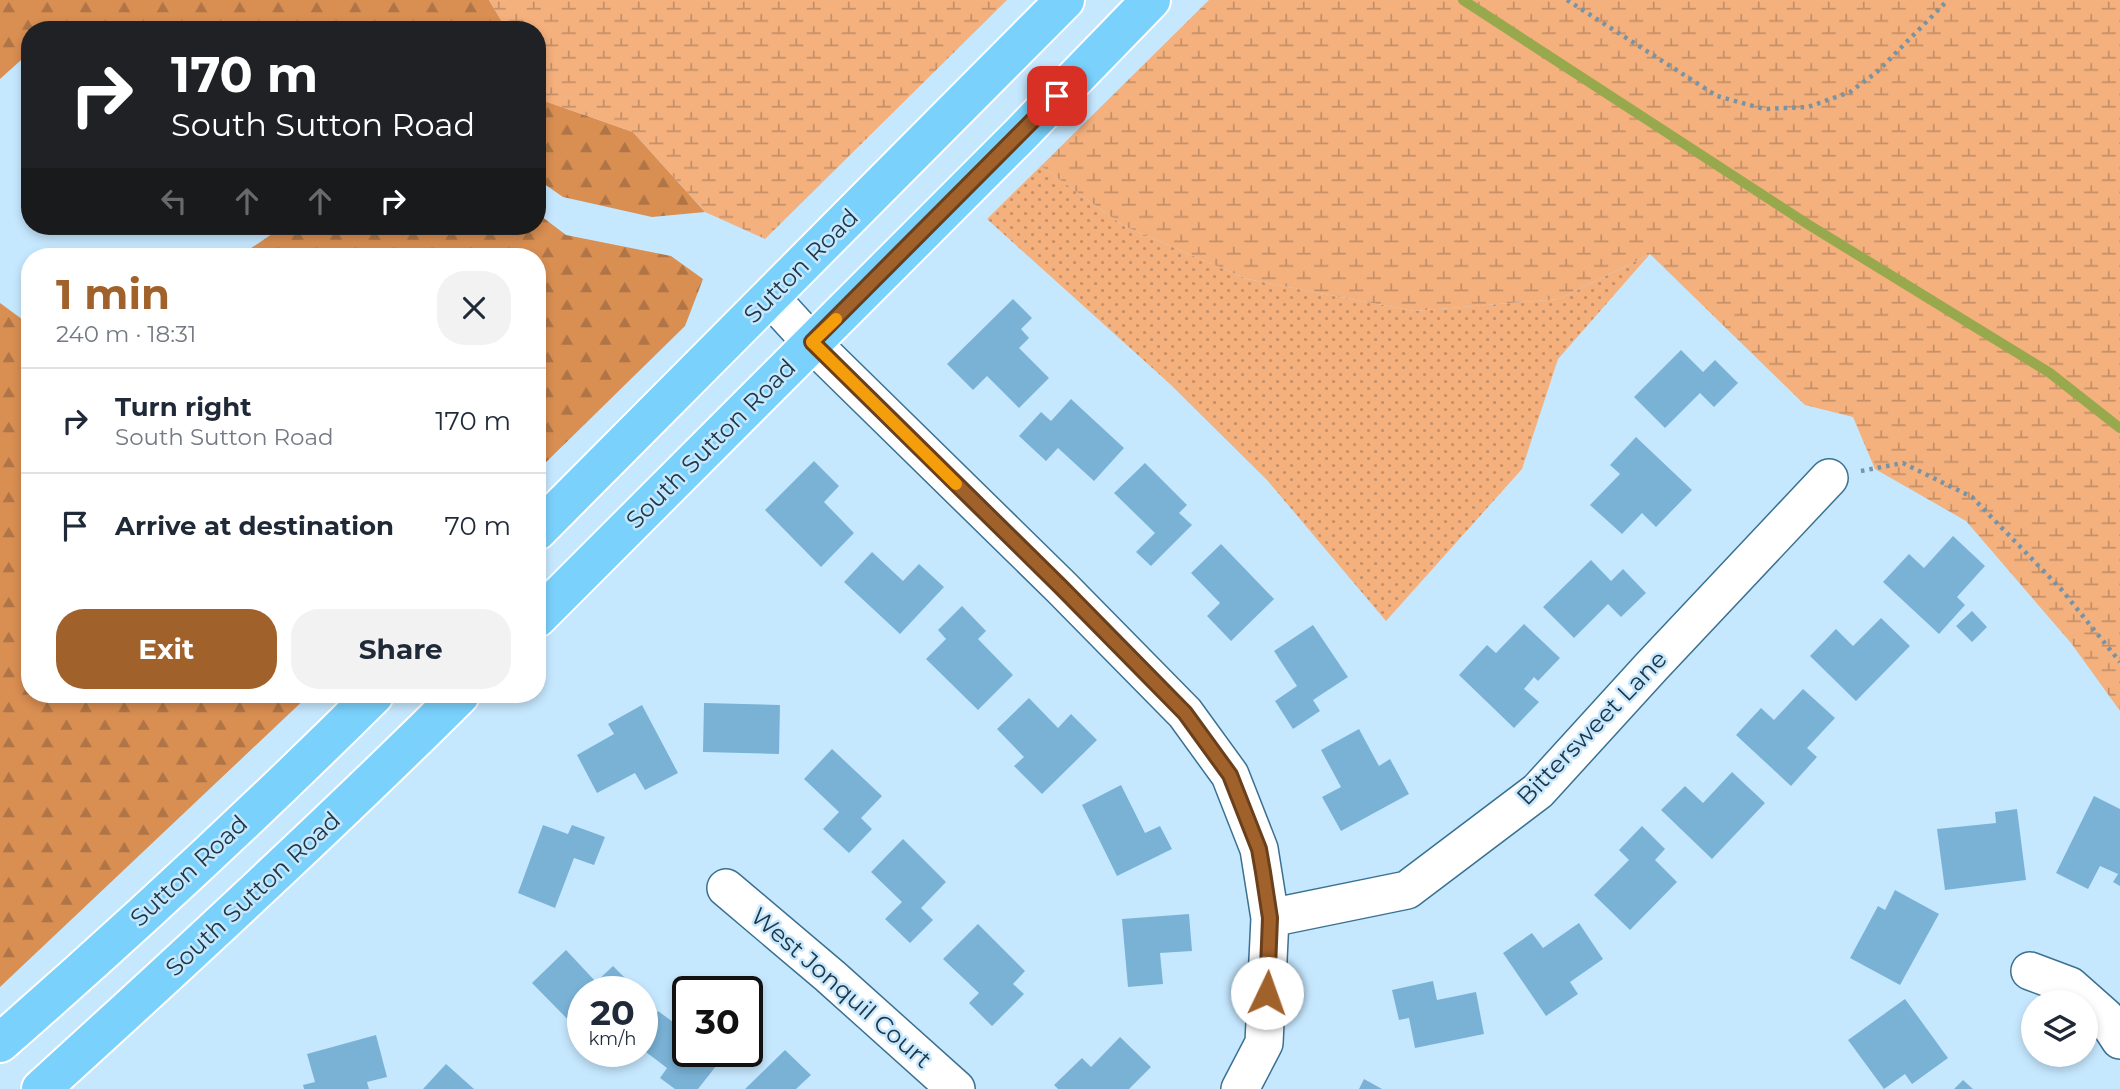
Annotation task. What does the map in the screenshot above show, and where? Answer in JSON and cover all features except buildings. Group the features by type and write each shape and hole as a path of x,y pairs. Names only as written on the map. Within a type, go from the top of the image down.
{"main road":[{"name":"Sutton Road","path":"546,522 1065,0"},
{"name":"South Sutton Road","path":"546,609 1020,135 1150,0"},
{"name":"Sutton Road","path":"0,1043 308,761 366,703"},
{"name":"South Sutton Road","path":"41,1089 261,888 452,703"}],"street":[{"path":"770,297 1185,713 1230,775 1259,849 1270,918 1264,1044 1240,1089"},
{"name":"Bittersweet Lane","path":"1270,918 1407,890 1538,791 1829,478"},
{"name":"West Jonquil Court","path":"726,888 830,976 956,1089"},
{"path":"2030,971 2070,986 2105,1017 2120,1040"}],"path":[{"path":"1567,0 1717,96 1764,109 1808,107 1850,92 1877,72 1948,0"},
{"path":"1829,478 1903,463 1972,497 2061,589 2120,662"}],"green space":[{"path":"0,0 489,0 502,21 21,21 21,60 0,79"},
{"path":"489,0 1007,0 765,239 705,212 633,132 546,102 546,21 502,21"},
{"path":"1209,0 2120,0 2120,711 2071,643 1966,521 1875,469 1853,417 1805,405 1650,254 1559,299 1414,311 1247,279 1124,226 1041,166"},
{"path":"546,101 633,132 705,212 652,217 563,197 546,185"},
{"path":"1041,166 1124,226 1247,279 1414,311 1559,299 1650,254 1558,359 1522,469 1386,621 1267,480 1170,384 987,219"},
{"path":"546,220 566,235 671,256 703,279 685,326 546,462 546,248 251,248 271,235 546,235"},
{"path":"0,303 21,318 21,703 301,703 0,987"}],"waterway":[{"path":"1463,0 1809,225 2050,373 2120,428"}],"slow traffic":[{"path":"836,319 812,342 956,484"}],"route":[{"path":"1057,96 812,342 1185,713 1230,775 1259,849 1263,872 1270,918 1267,993"}]}
